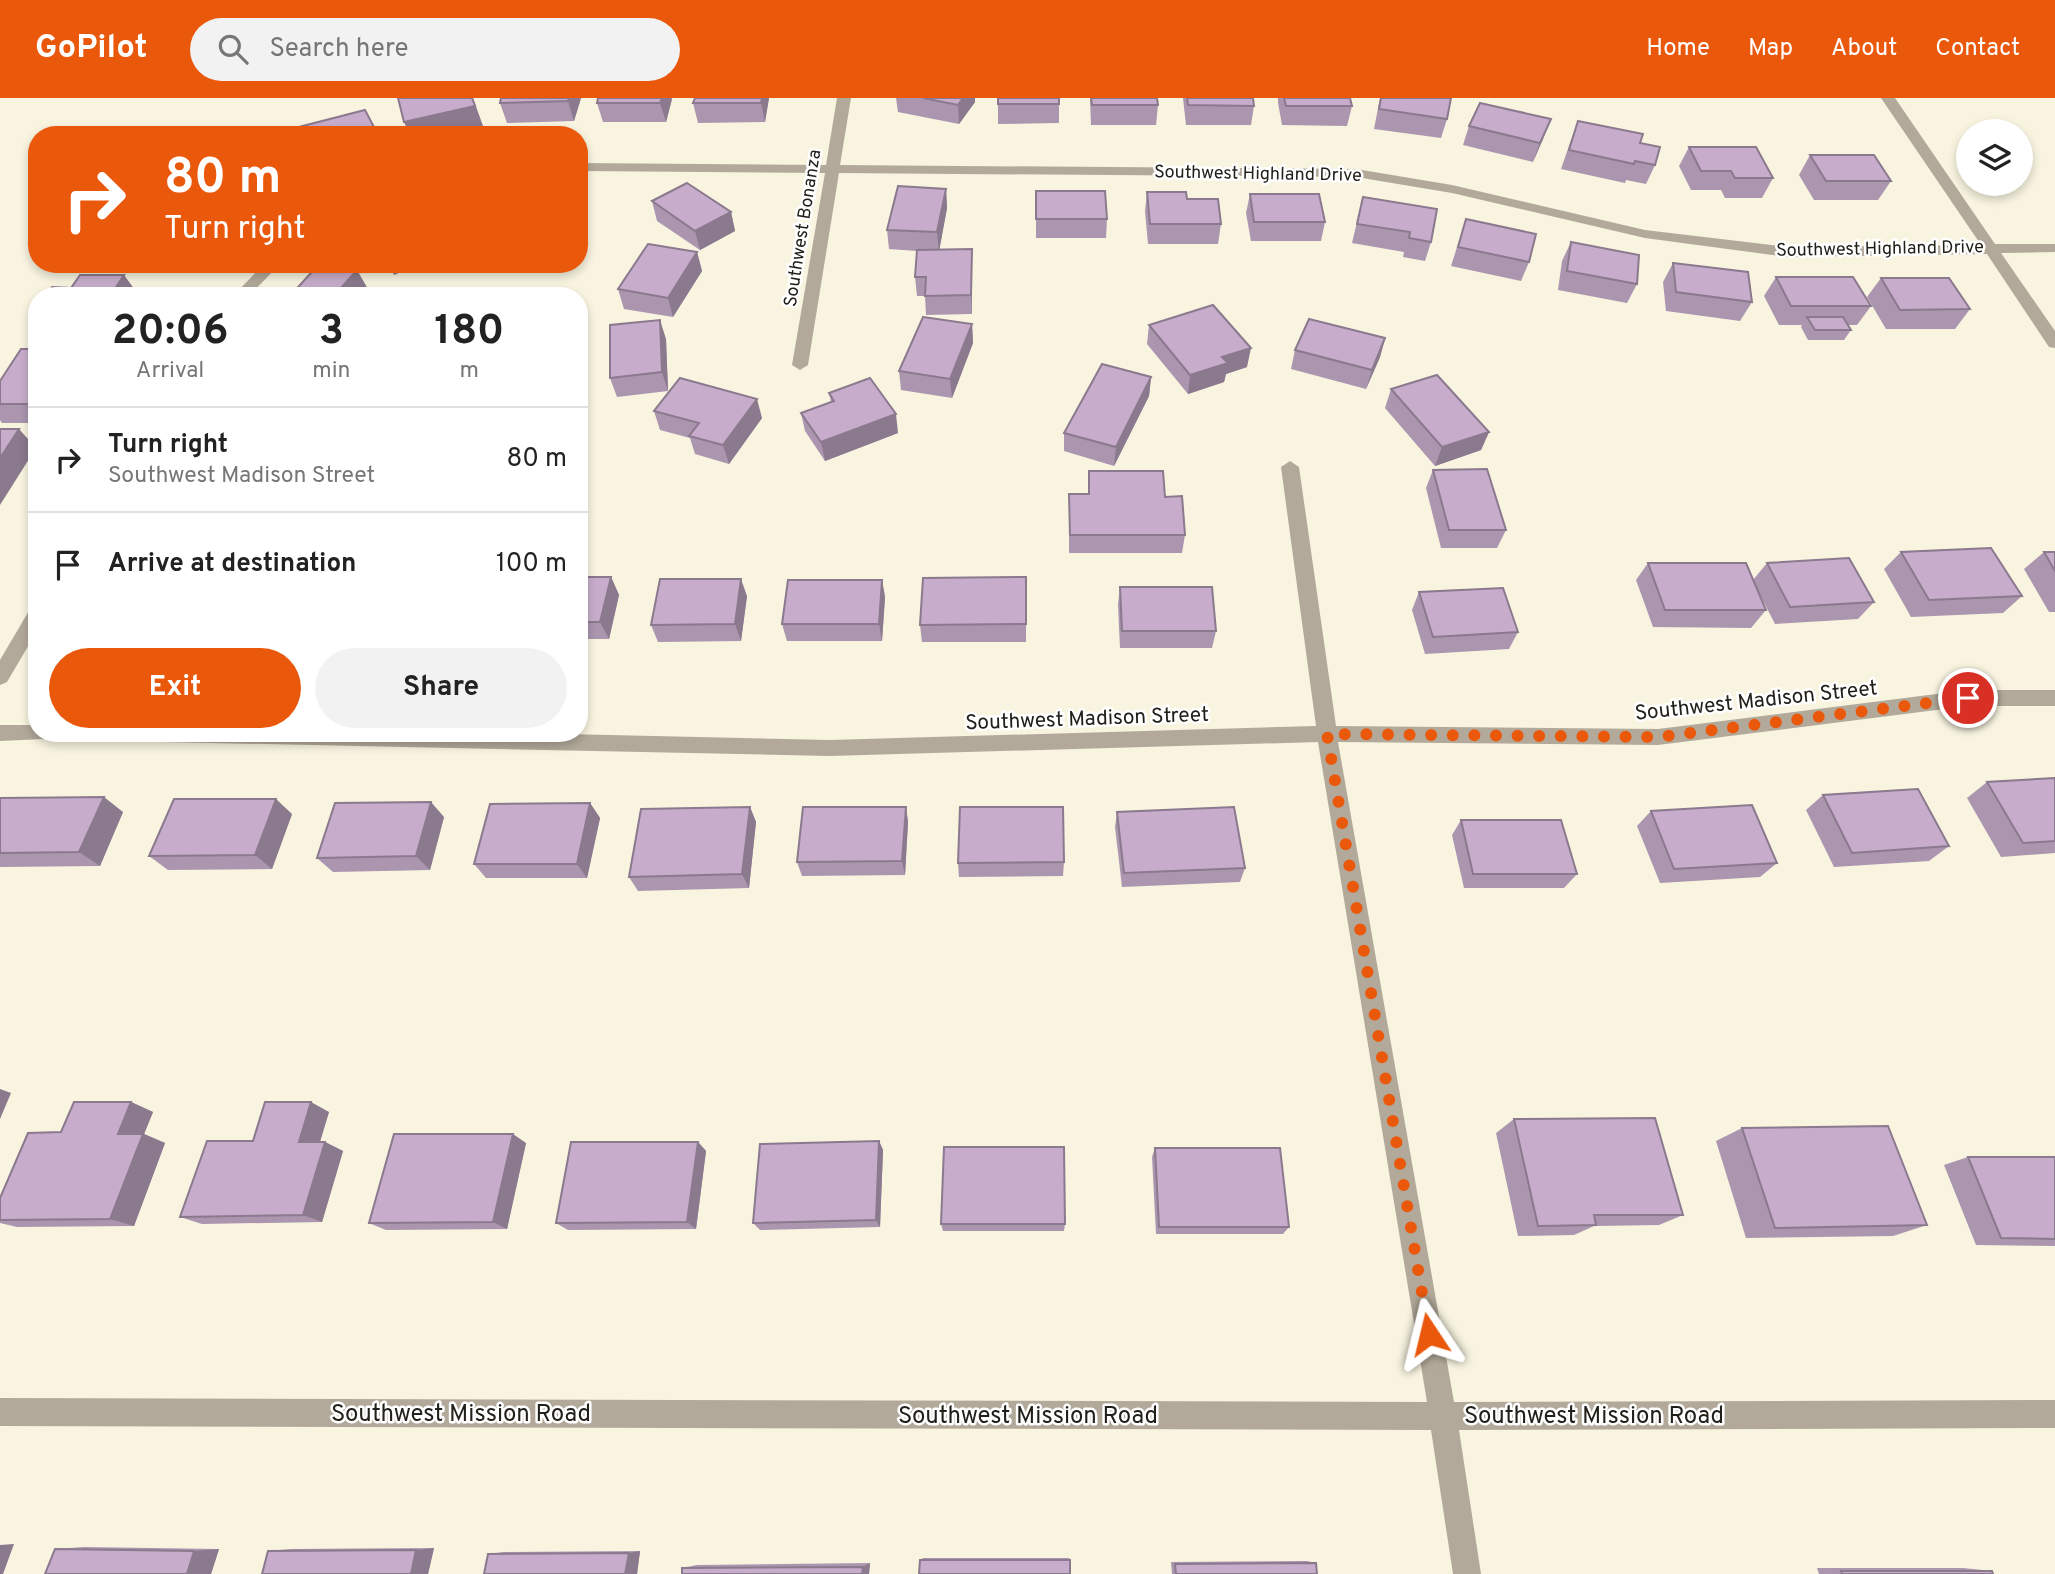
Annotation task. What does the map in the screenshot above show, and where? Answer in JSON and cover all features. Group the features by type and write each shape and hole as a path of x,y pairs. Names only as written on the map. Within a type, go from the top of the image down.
{"street":[{"name":"Southwest Bonanza","path":"800,365 844,98"},
{"path":"1888,98 2055,343"},
{"name":"Southwest Highland Drive","path":"588,167 1356,173 1452,190 1645,234 1788,252 2055,248"},
{"path":"249,287 264,273"},
{"path":"1290,467 1327,734 1443,1416 1467,1574"},
{"path":"0,677 28,629"},
{"name":"Southwest Madison Street","path":"545,742 830,748 1327,734 1658,737 1968,698 2055,698"},
{"path":"0,733 28,733"},
{"name":"Southwest Mission Road","path":"0,1412 1443,1416 2055,1414"}],"building":[{"path":"398,98 472,98 475,106 404,122"},
{"path":"501,98 569,98 568,101 500,103"},
{"path":"598,98 662,98 660,103 597,103"},
{"path":"695,98 762,98 761,103 693,103"},
{"path":"923,98 963,98 958,105"},
{"path":"998,98 1059,98 1059,104 998,104"},
{"path":"1091,98 1157,98 1158,105 1092,105"},
{"path":"1187,98 1253,98 1254,106 1188,105"},
{"path":"1284,98 1350,98 1352,106 1286,106"},
{"path":"1381,98 1451,98 1447,119 1379,109"},
{"path":"1480,103 1551,119 1540,143 1469,126"},
{"path":"365,110 373,126 303,126"},
{"path":"1578,121 1643,134 1640,143 1660,147 1655,165 1635,161 1634,164 1569,150"},
{"path":"1689,147 1756,147 1773,178 1735,178 1731,171 1701,171"},
{"path":"1810,155 1874,155 1891,181 1826,181"},
{"path":"687,183 731,212 695,231 652,201"},
{"path":"898,186 946,189 937,232 887,230"},
{"path":"1036,191 1105,191 1107,219 1036,219"},
{"path":"1147,192 1186,192 1187,199 1218,199 1221,224 1150,224"},
{"path":"1250,194 1319,194 1325,222 1254,222"},
{"path":"1363,197 1437,209 1431,242 1409,238 1410,232 1357,224"},
{"path":"1466,219 1536,234 1529,262 1458,247"},
{"path":"1571,242 1639,255 1637,284 1567,271"},
{"path":"648,244 697,252 668,298 618,289"},
{"path":"972,249 971,295 925,296 926,277 915,277 917,250"},
{"path":"1673,263 1748,272 1752,302 1676,292"},
{"path":"311,273 354,273 342,287 298,287"},
{"path":"80,275 124,275 116,287 72,287"},
{"path":"1776,277 1853,277 1871,306 1791,306"},
{"path":"1881,278 1949,278 1970,309 1900,310"},
{"path":"1213,305 1251,348 1222,357 1228,363 1190,375 1149,325"},
{"path":"923,317 972,324 950,379 899,371"},
{"path":"1807,317 1843,317 1851,330 1815,330"},
{"path":"1309,319 1385,338 1372,370 1295,350"},
{"path":"660,320 662,372 610,378 610,325"},
{"path":"21,349 28,349 28,404 0,404 0,381"},
{"path":"1102,364 1151,377 1116,447 1064,433"},
{"path":"1437,375 1489,432 1442,447 1391,389"},
{"path":"680,378 757,399 723,445 689,436 699,423 654,411"},
{"path":"870,378 896,414 821,442 801,413 834,401 829,393"},
{"path":"0,429 19,429 0,458"},
{"path":"1487,469 1506,530 1449,530 1433,470"},
{"path":"1089,471 1163,471 1165,497 1182,496 1185,535 1070,535 1069,494 1089,494"},
{"path":"1991,548 2022,596 1929,600 1901,552"},
{"path":"2044,552 2055,552 2055,571"},
{"path":"1849,558 1874,602 1790,607 1767,563"},
{"path":"1648,563 1746,563 1766,610 1665,610"},
{"path":"588,577 611,577 600,622 588,622"},
{"path":"1026,577 1026,624 920,625 923,578"},
{"path":"660,579 741,579 735,624 651,625"},
{"path":"788,580 882,580 879,624 782,624"},
{"path":"1120,587 1212,587 1216,631 1122,631"},
{"path":"1503,588 1518,632 1433,637 1419,592"},
{"path":"2055,778 2055,841 2023,843 1987,782"},
{"path":"1918,789 1949,846 1852,853 1823,795"},
{"path":"104,797 79,852 0,853 0,798"},
{"path":"174,799 276,799 255,855 149,856"},
{"path":"431,802 416,856 317,858 335,803"},
{"path":"590,803 577,864 474,864 490,804"},
{"path":"1752,805 1777,863 1674,869 1651,811"},
{"path":"750,807 742,874 629,877 641,809"},
{"path":"803,807 906,807 902,861 797,862"},
{"path":"960,807 1063,807 1064,862 958,863"},
{"path":"1234,807 1245,868 1124,873 1117,812"},
{"path":"1461,820 1561,820 1577,874 1473,874"},
{"path":"74,1102 131,1102 118,1134 143,1134 110,1219 0,1220 0,1198 28,1133 61,1132"},
{"path":"265,1102 311,1102 299,1142 325,1142 303,1215 180,1217 207,1141 253,1141"},
{"path":"1655,1118 1683,1215 1594,1215 1596,1225 1538,1226 1514,1119"},
{"path":"1888,1126 1927,1225 1775,1228 1742,1128"},
{"path":"394,1134 513,1134 493,1222 369,1223"},
{"path":"879,1141 876,1220 753,1223 760,1144"},
{"path":"571,1142 698,1142 687,1222 556,1223"},
{"path":"944,1147 1064,1147 1065,1224 941,1224"},
{"path":"1155,1148 1280,1148 1289,1227 1159,1227"},
{"path":"1968,1157 2055,1157 2055,1239 2001,1238"},
{"path":"55,1549 194,1551 187,1574 45,1574"},
{"path":"416,1550 411,1574 262,1574 268,1551"},
{"path":"629,1553 625,1574 484,1574 488,1554"},
{"path":"920,1560 1070,1560 1070,1574 919,1574"},
{"path":"1316,1563 1317,1574 1176,1574 1175,1564"},
{"path":"863,1567 862,1574 682,1574 682,1568"},
{"path":"1841,1571 1992,1571 1993,1574 1842,1574"}],"route":[{"path":"1429,1334 1327,734 1658,737 1968,698"}]}
